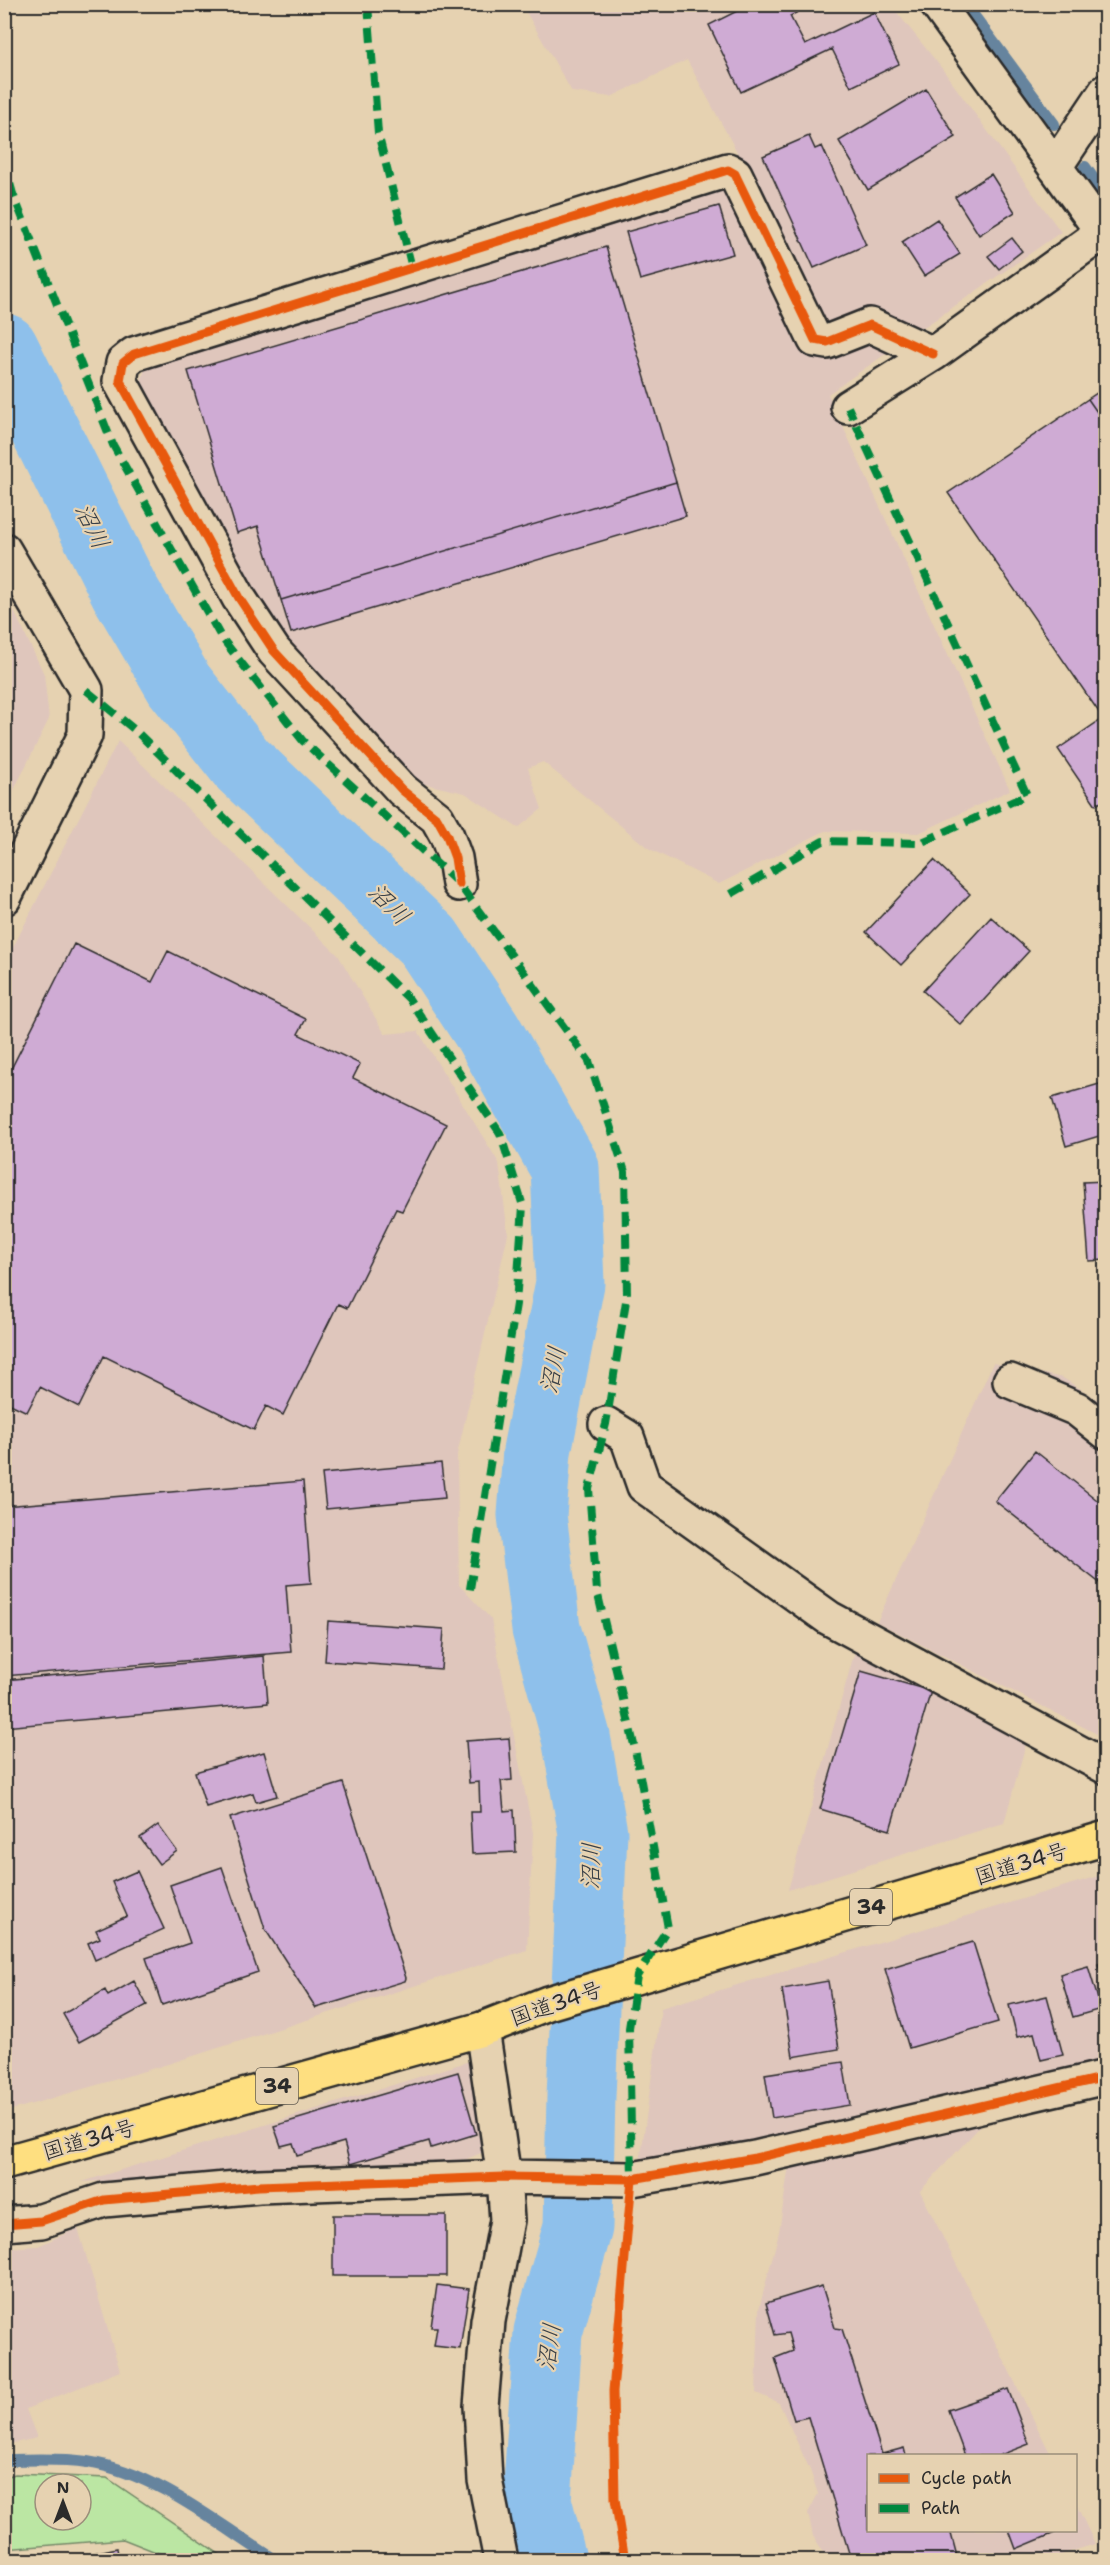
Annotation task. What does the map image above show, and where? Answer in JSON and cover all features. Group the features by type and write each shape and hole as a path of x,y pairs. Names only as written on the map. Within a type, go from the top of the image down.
{"highway":[{"name":"国道34号","path":"4,2163 482,2029 548,2003 1106,1838"}],"street":[{"path":"848,407 933,354 1104,235 937,4"},
{"path":"1055,167 1106,91"},
{"path":"459,884 455,858 437,818 402,789 274,651 239,598 120,381 123,363 134,354 728,170 735,174 815,340 827,342 870,325 933,354"},
{"path":"4,550 86,690 85,735 4,898"},
{"path":"1010,1381 1077,1409 1106,1432"},
{"path":"606,1424 627,1437 644,1486 829,1618 1106,1767"},
{"path":"482,2029 504,2177 507,2220 488,2321 481,2406 485,2480 501,2560"},
{"path":"4,2224 41,2221 104,2200 259,2186 504,2177 632,2179 755,2158 1106,2077"}],"path":[{"path":"626,2560 615,2499 614,2391 632,2179"}],"shaded area":[{"path":"522,5 891,5 940,66 1061,232 828,394 1010,790 919,833 825,831 719,884 648,848 543,762 528,768 542,809 518,828 465,793 416,782 278,644 140,385 148,359 716,185 739,200 737,152 687,60 611,97 572,92"},
{"path":"5,592 44,674 49,719 5,808"},
{"path":"118,741 338,955 385,1034 418,1031 499,1163 508,1234 457,1455 459,1585 491,1619 533,1833 527,1950 168,2064 5,2112 4,965"},
{"path":"993,1363 1063,1378 1104,1404 1105,1394 1105,1738 877,1622"},
{"path":"858,1640 1027,1740 1004,1823 788,1890"},
{"path":"1105,1874 1105,2062 732,2151 640,2162 661,2008"},
{"path":"473,2060 486,2151 452,2165 82,2182"},
{"path":"988,2118 920,2191 1051,2454 867,2454 867,2532 1077,2532 1077,2506 1095,2544 1044,2560 829,2560 813,2536 808,2513 818,2494 810,2470 779,2403 756,2393 759,2309 779,2232 789,2165"},
{"path":"78,2228 120,2371 26,2409 37,2438 5,2445 5,2248 38,2246"}],"green space":[{"path":"15,2474 33,2475 33,2532 93,2532 93,2477 107,2478 228,2560 176,2560 123,2539 5,2549 5,2477"}],"building":[{"path":"751,4 794,4 798,12 790,16 805,45 874,12 899,64 851,87 832,49 741,92 709,25"},
{"path":"926,89 956,137 868,190 839,141"},
{"path":"809,136 815,149 822,146 866,245 814,268 763,156"},
{"path":"991,174 1015,212 979,235 955,197"},
{"path":"719,206 733,254 640,280 626,232"},
{"path":"937,219 960,254 924,276 902,242"},
{"path":"1012,238 1022,251 999,269 988,256"},
{"path":"606,247 676,482 281,600 258,526 237,533 188,371"},
{"path":"1106,387 1106,425 1088,399"},
{"path":"1088,399 1106,425 1106,799 1096,805 1058,749 1103,718 948,493"},
{"path":"676,482 686,516 291,633 281,600"},
{"path":"934,860 970,894 901,965 866,932"},
{"path":"991,917 1029,951 961,1025 923,991"},
{"path":"74,944 152,982 168,951 306,1019 298,1034 360,1064 353,1078 446,1124 402,1211 396,1209 347,1308 338,1304 283,1415 266,1406 254,1430 104,1356 79,1407 40,1387 27,1412 4,1401 4,1083"},
{"path":"1106,1082 1106,1134 1066,1146 1052,1098"},
{"path":"1106,1181 1106,1260 1089,1261 1083,1182"},
{"path":"1035,1451 1106,1507 1106,1588 995,1501"},
{"path":"441,1463 445,1498 326,1509 322,1474"},
{"path":"303,1481 311,1583 286,1585 291,1652 4,1676 4,1506"},
{"path":"328,1621 444,1629 441,1669 325,1661"},
{"path":"264,1656 268,1703 4,1727 4,1680"},
{"path":"861,1671 931,1691 890,1830 820,1809"},
{"path":"509,1738 512,1780 501,1781 504,1811 514,1810 516,1852 472,1854 470,1812 480,1812 479,1782 469,1783 466,1741"},
{"path":"264,1752 277,1796 256,1802 253,1793 206,1807 195,1772"},
{"path":"343,1783 406,1978 405,1981 316,2008 265,1929 230,1818"},
{"path":"158,1825 177,1851 159,1864 140,1838"},
{"path":"222,1867 258,1972 162,2005 146,1958 190,1943 170,1885"},
{"path":"137,1871 164,1929 95,1960 88,1943 100,1938 96,1930 127,1916 112,1882"},
{"path":"973,1942 998,2022 909,2048 885,1969"},
{"path":"1106,1962 1106,1990 1098,1964"},
{"path":"1088,1966 1101,2009 1073,2017 1060,1974"},
{"path":"134,1981 147,2005 79,2042 63,2014 105,1990 108,1996"},
{"path":"828,1981 839,2049 793,2057 782,1989"},
{"path":"1047,1996 1063,2055 1041,2060 1034,2033 1017,2037 1009,2005"},
{"path":"843,2062 850,2105 772,2118 765,2074"},
{"path":"458,2072 476,2134 431,2148 429,2141 350,2164 344,2142 297,2156 293,2143 281,2146 274,2126"},
{"path":"333,2215 446,2215 446,2276 333,2276"},
{"path":"437,2285 469,2289 460,2349 434,2346 437,2327 431,2327"},
{"path":"822,2286 835,2328 842,2329 882,2454 867,2454 867,2532 951,2532 958,2560 842,2560 841,2557 849,2553 808,2417 794,2420 775,2358 793,2351 788,2333 775,2335 766,2303"},
{"path":"1008,2389 1029,2444 1003,2454 964,2454 948,2410"},
{"path":"904,2448 906,2454 882,2454"},
{"path":"1010,2532 1057,2532 1016,2549"},
{"path":"117,2548 119,2560 72,2560 71,2558"}],"waterway":[{"path":"965,4 1054,124"},
{"path":"1085,167 1106,196"},
{"name":"沼川","path":"4,348 124,590 179,684 242,764 428,941 488,1032 565,1168 570,1283 537,1451 532,1515 546,1629 576,1737 593,1833 581,2096 578,2227 548,2332 537,2501 552,2560"},
{"path":"4,2460 87,2462 137,2476 185,2501 275,2560"}],"marked path":[{"path":"368,4 378,133 412,268"},
{"path":"4,162 13,194 113,445 221,637 303,741 459,884 589,1061 625,1172 627,1295 606,1424 589,1489 597,1591 635,1749 668,1928 637,1976 629,2028 632,2179"},
{"path":"731,894 823,841 920,843 1027,795 848,407"},
{"path":"86,690 136,731 409,999 500,1133 523,1206 516,1304 469,1595"}],"cycle path":[{"path":"459,884 455,858 437,818 402,790 274,651 239,598 120,381 123,363 134,354 728,170 735,174 815,340 827,342 870,325 933,354"},
{"path":"4,2224 41,2221 104,2200 259,2186 504,2177 632,2179 755,2158 1106,2077"},
{"path":"625,2560 615,2499 613,2391 632,2179"}]}
